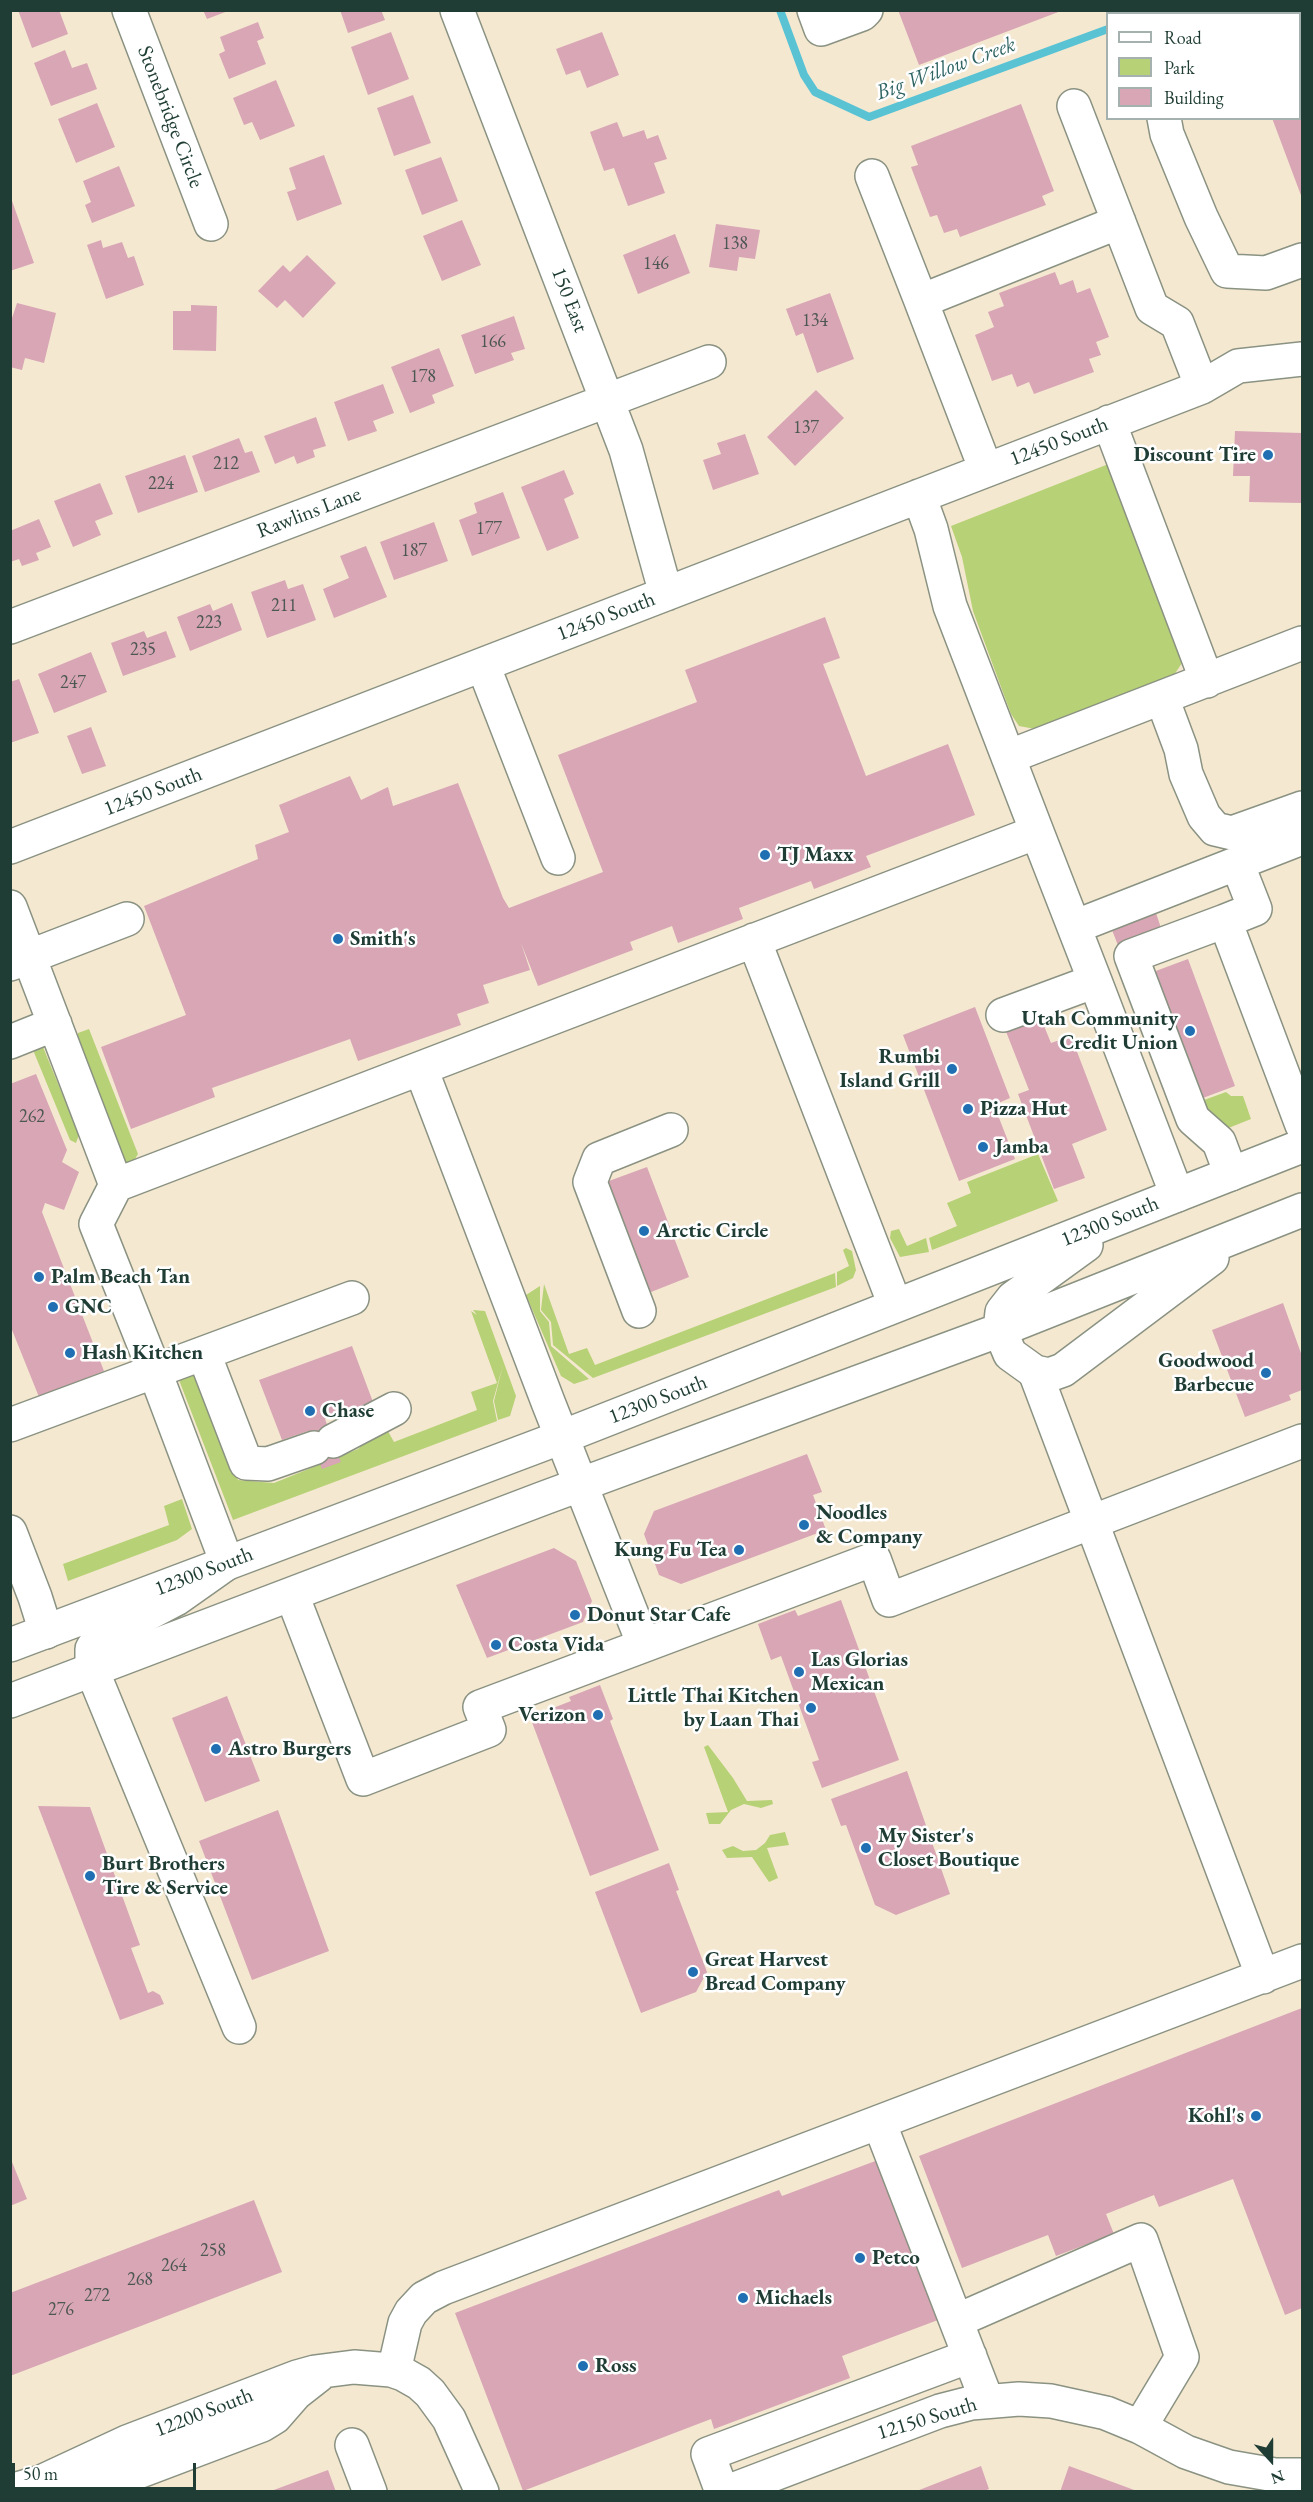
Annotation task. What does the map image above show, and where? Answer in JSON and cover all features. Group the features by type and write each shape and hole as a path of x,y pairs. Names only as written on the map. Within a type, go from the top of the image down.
{"street":[{"name":"Stonebridge Circle","path":"129,10 211,224"},
{"name":"150 East","path":"458,10 608,400 642,501 666,594"},
{"path":"814,10 821,29 862,14 866,10"},
{"path":"1074,106 1152,308 1177,322 1202,387"},
{"path":"1164,120 1167,134 1201,217 1227,271 1266,273 1302,260"},
{"path":"872,176 986,470"},
{"path":"921,301 1119,222"},
{"name":"12450 South","path":"10,847 1202,387 1238,366 1302,360"},
{"name":"Rawlins Lane","path":"10,627 709,362"},
{"name":"12450 South","path":"1202,387 1237,387 1302,380"},
{"path":"1109,422 1207,681"},
{"path":"919,496 931,529 950,606 1177,1195"},
{"path":"1008,757 1302,643"},
{"path":"483,665 558,858"},
{"path":"1162,698 1181,749 1186,774 1203,816 1215,829 1232,833 1302,808"},
{"path":"239,2027 92,1670 92,1649 98,1640 176,1599 227,1563 96,1224 116,1185 1036,832"},
{"path":"1074,927 1302,838"},
{"path":"1231,1174 1218,1142 1193,1119 1131,956 1255,909 1237,863"},
{"path":"10,907 20,960 55,1024 116,1185"},
{"path":"20,960 127,919"},
{"path":"1224,921 1302,1125"},
{"path":"754,940 895,1305"},
{"path":"1003,1015 1095,981"},
{"path":"10,1042 55,1024"},
{"path":"421,1069 644,1645"},
{"path":"639,1311 591,1182 599,1159 671,1130"},
{"name":"12300 South","path":"10,1645 562,1437 1302,1146"},
{"path":"10,1701 581,1484 1000,1330 1302,1210"},
{"path":"1123,1218 1013,1298 1002,1312 1000,1330 1010,1354 1035,1372 1049,1375 1063,1370 1244,1233"},
{"path":"10,1425 352,1298"},
{"path":"204,1354 246,1463 268,1464 324,1444 394,1409"},
{"path":"1035,1372 1263,1977"},
{"path":"292,1595 363,1779 489,1730 480,1707 874,1559 889,1600 1302,1441"},
{"path":"10,1532 46,1632"},
{"path":"482,2492 441,2405 430,2393 402,2374 424,2317 434,2298 443,2288 1302,1961"},
{"path":"879,2122 987,2401"},
{"path":"956,2321 1141,2240 1182,2357 1140,2427"},
{"path":"722,2492 708,2454 970,2356"},
{"name":"12200 South","path":"10,2491 41,2482 127,2442 297,2377 334,2369 364,2367 402,2374"},
{"name":"12200 South","path":"85,2492 262,2425 287,2406 307,2383 334,2369"},
{"name":"12150 South","path":"727,2492 940,2411 987,2401 1025,2399 1070,2404 1106,2413 1140,2427 1186,2452 1229,2468 1275,2475 1302,2475"},
{"path":"352,2445 370,2492"}],"green space":[{"path":"1111,463 1184,657 1182,663 1174,675 1035,729 1019,726 1011,714 973,611 962,557 951,526"},
{"path":"89,1029 138,1154 132,1164 121,1165 76,1046 78,1033"},
{"path":"43,1047 79,1135 76,1143 70,1140 33,1050"},
{"path":"1226,1092 1231,1096 1243,1096 1251,1119 1221,1131 1196,1103"},
{"path":"1038,1154 1058,1201 932,1250 929,1238 957,1226 947,1203 971,1193 967,1182"},
{"path":"899,1229 907,1246 926,1238 929,1252 900,1257 890,1238 891,1231"},
{"path":"846,1248 852,1251 856,1270 853,1278 837,1286 837,1272 849,1266 843,1250"},
{"path":"835,1273 836,1287 593,1378 553,1345 551,1322 541,1310 544,1284 569,1354 587,1348 595,1365"},
{"path":"540,1286 540,1311 549,1322 551,1346 589,1379 574,1384 561,1376 526,1295"},
{"path":"473,1310 485,1311 516,1396 510,1416 498,1420 494,1401 503,1365 493,1401 497,1421 233,1520 179,1380 197,1373 238,1480 274,1483 358,1449 384,1424 394,1442 477,1410 471,1392 497,1383 471,1311 477,1315"},
{"path":"182,1499 192,1529 177,1540 68,1581 63,1564 169,1525 164,1506"},
{"path":"708,1745 747,1801 772,1800 773,1804 761,1808 744,1804 731,1810 720,1824 709,1824 706,1813 728,1812 704,1747"},
{"path":"785,1832 789,1845 767,1848 778,1878 769,1882 752,1857 727,1858 722,1850 733,1846 743,1851 756,1850 765,1843 770,1835"}],"building":[{"path":"18,10 59,10 68,34 32,48"},
{"path":"203,10 228,10 228,11 207,19"},
{"path":"340,10 381,10 385,20 348,33"},
{"path":"898,10 1061,10 1061,11 919,65"},
{"path":"258,22 264,38 257,41 266,64 229,79 219,54 225,51 220,37"},
{"path":"391,32 409,79 368,95 351,47"},
{"path":"602,32 619,75 587,88 580,70 566,75 556,49"},
{"path":"65,50 72,68 87,63 97,89 51,106 34,63"},
{"path":"1301,56 1302,198 1273,120 1301,120"},
{"path":"276,80 295,126 260,140 252,122 244,125 233,98"},
{"path":"413,95 431,143 394,156 377,108"},
{"path":"97,103 115,147 76,163 58,119"},
{"path":"1021,104 1054,191 1042,196 1046,205 960,237 957,229 944,233 937,215 930,217 911,167 918,165 911,146"},
{"path":"617,122 623,137 644,130 647,139 658,135 667,159 654,163 665,193 628,206 614,168 604,171 590,132"},
{"path":"324,155 342,204 297,221 287,192 296,189 289,168"},
{"path":"441,157 458,201 422,215 405,170"},
{"path":"119,166 135,206 92,223 85,205 91,202 83,181"},
{"path":"10,199 34,263 10,271"},
{"path":"462,220 481,265 442,281 423,236"},
{"path":"716,224 760,230 755,259 739,257 737,271 709,267"},
{"path":"675,234 690,273 638,294 623,255"},
{"path":"101,240 103,248 122,242 128,258 134,256 144,285 106,299 87,245"},
{"path":"307,255 336,283 303,318 285,300 277,308 258,291 283,265 290,272"},
{"path":"1055,272 1060,285 1073,280 1077,293 1090,288 1109,337 1096,342 1101,355 1089,359 1094,372 1034,394 1029,382 1017,387 1012,374 992,381 975,335 994,327 988,312 1004,306 999,293"},
{"path":"830,293 854,359 817,373 803,333 796,336 786,309"},
{"path":"17,303 56,313 44,363 25,358 22,370 10,367 10,324"},
{"path":"191,305 217,306 216,351 173,350 173,311 191,311"},
{"path":"514,316 525,349 511,353 514,360 475,374 461,335"},
{"path":"439,348 454,386 432,395 435,403 410,413 391,367"},
{"path":"383,384 394,413 373,421 377,431 348,441 334,402"},
{"path":"816,390 844,418 795,466 767,437"},
{"path":"316,417 326,446 313,450 315,457 297,464 294,456 275,464 264,436"},
{"name":"Discount Tire","path":"1235,431 1302,433 1302,503 1249,502 1250,476 1233,476"},
{"path":"745,434 759,474 713,490 703,460 721,454 717,443"},
{"path":"239,438 245,453 252,451 260,472 205,492 192,456"},
{"path":"185,455 198,492 138,513 125,476"},
{"path":"564,470 574,494 564,499 579,538 547,551 521,487"},
{"path":"100,483 113,514 95,521 101,535 73,547 54,501"},
{"path":"503,492 520,538 472,556 459,520 477,513 474,503"},
{"path":"39,519 51,547 36,553 39,560 22,566 19,559 10,562 10,531"},
{"path":"434,522 448,561 394,580 380,542"},
{"path":"366,546 387,597 334,618 323,589 349,578 340,556"},
{"path":"285,580 288,589 303,584 316,620 267,638 251,592"},
{"path":"232,603 242,630 190,651 177,617 210,604 213,611"},
{"path":"825,617 840,658 823,664 866,776 948,744 975,815 866,856 871,867 814,889 811,881 739,908 743,919 678,943 672,926 630,942 633,950 538,986 521,943 530,970 483,985 489,1003 457,1014 461,1025 358,1061 350,1039 212,1088 215,1097 131,1129 101,1047 186,1015 144,906 258,859 255,845 289,832 279,805 350,776 361,800 388,787 393,806 458,783 509,908 603,872 558,755 697,702 685,670"},
{"path":"144,631 147,638 166,631 176,657 123,676 111,643"},
{"path":"91,652 107,692 54,713 38,674"},
{"path":"19,679 39,733 10,743 10,682"},
{"path":"91,727 106,766 82,774 67,736"},
{"path":"1156,913 1162,931 1119,948 1112,930"},
{"name":"Utah Community Credit Union","path":"1188,959 1235,1086 1192,1102 1145,975"},
{"path":"975,1007 1010,1098 994,1105 1015,1159 959,1181 903,1035"},
{"path":"1040,1016 1051,1043 1071,1036 1107,1130 1072,1144 1085,1178 1054,1189 1018,1094 1029,1090 1005,1029"},
{"path":"36,1074 67,1150 62,1162 79,1172 64,1210 45,1203 42,1212 104,1371 39,1397 10,1325 10,1084"},
{"name":"Arctic Circle","path":"647,1167 689,1277 641,1296 598,1185"},
{"name":"Goodwood Barbecue","path":"1283,1303 1302,1356 1302,1390 1289,1395 1291,1400 1245,1417 1212,1330"},
{"name":"Chase","path":"352,1346 373,1402 325,1419 341,1462 322,1469 308,1431 282,1440 259,1380"},
{"path":"807,1454 822,1492 813,1495 826,1530 681,1584 659,1575 644,1534 654,1511"},
{"path":"554,1548 576,1561 592,1601 583,1622 487,1658 456,1585"},
{"path":"841,1600 899,1760 822,1788 812,1762 819,1760 781,1656 771,1660 758,1624 795,1610 798,1616"},
{"path":"600,1685 613,1719 610,1721 659,1850 590,1876 530,1717 571,1701 569,1697"},
{"name":"Astro Burgers","path":"227,1696 260,1781 205,1802 172,1718"},
{"path":"907,1771 950,1894 896,1915 875,1905 846,1825 841,1826 831,1799"},
{"name":"Burt Brothers Tire & Service","path":"38,1806 90,1807 140,1945 131,1948 148,1993 153,1991 160,1995 164,2004 120,2020"},
{"path":"278,1810 329,1951 252,1980 199,1841"},
{"path":"669,1863 679,1890 676,1891 707,1972 696,1992 641,2013 595,1892"},
{"path":"1302,2008 1302,2308 1285,2315 1233,2179 1159,2207 1154,2195 1106,2214 1114,2234 1056,2256 1048,2235 962,2268 919,2156"},
{"path":"10,2157 27,2199 10,2206"},
{"path":"878,2160 938,2320 842,2356 850,2378 714,2429 711,2419 523,2491 455,2313 779,2190 782,2196"},
{"path":"254,2200 282,2272 10,2376 10,2293"},
{"path":"981,2466 989,2489 982,2492 914,2492"},
{"path":"1069,2466 1137,2491 1137,2492 1060,2492"},
{"path":"328,2470 336,2492 271,2492 271,2491"}],"waterway":[{"name":"Big Willow Creek","path":"780,10 804,75 815,92 869,117 1106,30"},
{"name":"Big Willow Creek","path":"1152,12 1155,10"}],"place":[{"name":"Discount Tire","path":"1268,455"},
{"name":"TJ Maxx","path":"765,855"},
{"name":"Smith's","path":"338,939"},
{"name":"Utah Community Credit Union","path":"1190,1031"},
{"name":"Rumbi Island Grill","path":"952,1069"},
{"name":"Pizza Hut","path":"968,1109"},
{"name":"Jamba","path":"983,1147"},
{"name":"Arctic Circle","path":"644,1231"},
{"name":"Palm Beach Tan","path":"39,1277"},
{"name":"GNC","path":"53,1307"},
{"name":"Hash Kitchen","path":"70,1353"},
{"name":"Goodwood Barbecue","path":"1266,1373"},
{"name":"Chase","path":"310,1411"},
{"name":"Noodles & Company","path":"804,1525"},
{"name":"Kung Fu Tea","path":"739,1550"},
{"name":"Donut Star Cafe","path":"575,1615"},
{"name":"Costa Vida","path":"496,1645"},
{"name":"Las Glorias Mexican","path":"799,1672"},
{"name":"Little Thai Kitchen by Laan Thai","path":"811,1708"},
{"name":"Verizon","path":"598,1715"},
{"name":"Astro Burgers","path":"216,1749"},
{"name":"My Sister's Closet Boutique","path":"866,1848"},
{"name":"Burt Brothers Tire & Service","path":"90,1876"},
{"name":"Great Harvest Bread Company","path":"693,1972"},
{"name":"Kohl's","path":"1256,2116"},
{"name":"Petco","path":"860,2258"},
{"name":"Michaels","path":"743,2298"},
{"name":"Ross","path":"583,2366"}]}
